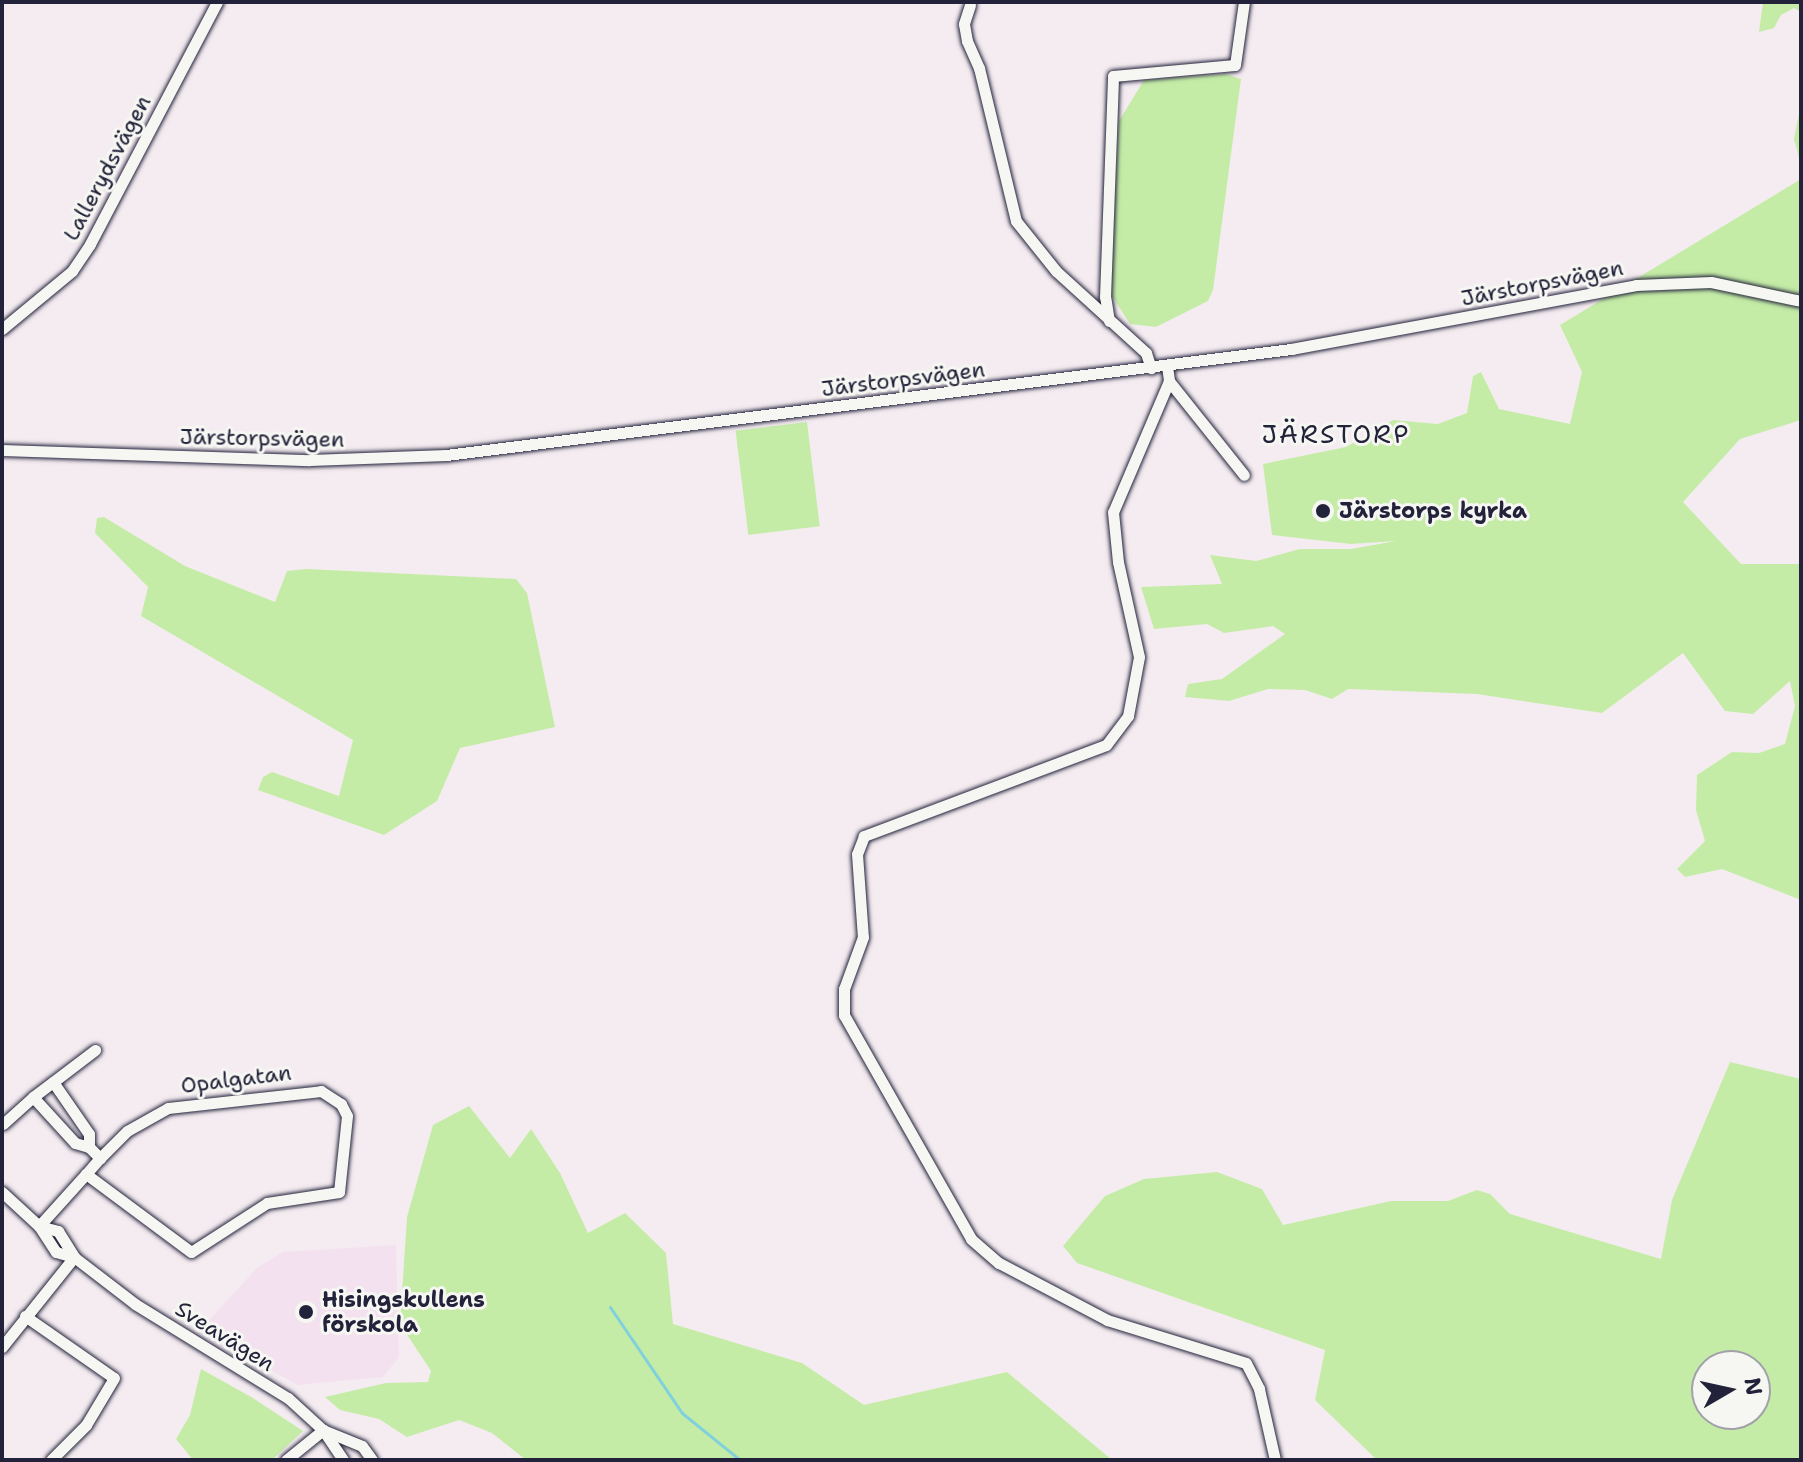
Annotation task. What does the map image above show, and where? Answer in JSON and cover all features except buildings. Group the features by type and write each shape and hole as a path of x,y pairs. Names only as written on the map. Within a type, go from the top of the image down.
{"street":[{"name":"Lallerydsvägen","path":"2,329 72,271 90,244 217,2"},
{"path":"1109,321 1105,267 1113,76 1235,65 1244,2"},
{"path":"970,5 964,24 967,41 979,68 1016,221 1056,271 1146,353 1151,368"},
{"name":"Järstorpsvägen","path":"2,450 310,460 404,458 1167,366 1350,340 1636,285 1711,282 1801,301"},
{"path":"1167,366 1169,381 1113,512 1118,562 1139,657 1128,716 1106,745 864,836 857,854 863,937 844,989 844,1015 971,1239 999,1263 1107,1320 1246,1363 1259,1389 1275,1460"},
{"path":"1169,381 1244,475"},
{"path":"3,1124 95,1050"},
{"path":"53,1082 89,1134 89,1147"},
{"name":"Opalgatan","path":"39,1226 100,1158 146,1119 184,1104 321,1091 341,1104 347,1116 339,1192 267,1203 191,1252 86,1174"},
{"path":"33,1097 75,1143 89,1147 100,1158"},
{"name":"Sveavägen","path":"2,1192 39,1226 46,1243 74,1257 135,1304 288,1398 323,1430 343,1460"},
{"path":"2,1347 74,1257"},
{"path":"25,1316 114,1378 86,1425 51,1460"},
{"path":"286,1460 323,1430 362,1446 372,1460"}],"shaded area":[{"name":"Hisingskullens förskola","path":"396,1245 399,1357 383,1377 297,1385 200,1330 257,1268 283,1252"}],"green space":[{"path":"1763,2 1801,2 1801,12 1794,8 1781,15 1774,28 1759,32"},
{"path":"1226,74 1241,79 1213,290 1208,301 1156,327 1130,324 1110,293 1119,121 1144,80"},
{"path":"1801,104 1801,165 1794,139"},
{"path":"1801,179 1801,420 1740,439 1683,502 1741,564 1801,564 1801,900 1722,869 1685,877 1677,869 1705,841 1696,810 1697,775 1732,752 1759,753 1785,744 1795,706 1790,681 1753,714 1725,711 1683,653 1602,713 1477,694 1348,689 1332,699 1305,690 1268,689 1229,701 1185,697 1188,684 1222,679 1285,634 1273,626 1224,633 1207,624 1154,629 1141,587 1222,584 1210,555 1256,561 1300,549 1351,549 1396,541 1351,544 1272,535 1263,464 1346,447 1393,420 1438,424 1467,413 1473,376 1481,372 1499,409 1570,424 1582,372 1560,325"},
{"path":"807,422 820,526 748,535 736,431"},
{"path":"104,517 185,566 275,602 287,571 307,569 516,579 527,593 555,727 460,748 437,801 384,835 258,790 263,777 272,772 339,796 353,740 141,616 148,587 95,533 97,518"},
{"path":"1730,1062 1801,1079 1801,1460 1377,1460 1315,1400 1325,1350 1077,1263 1063,1246 1105,1196 1144,1179 1217,1172 1262,1189 1283,1225 1391,1201 1448,1201 1477,1190 1490,1194 1510,1214 1661,1259 1672,1200"},
{"path":"469,1106 510,1158 531,1129 560,1173 588,1233 625,1213 666,1253 673,1324 802,1363 864,1405 1007,1372 1112,1460 526,1460 492,1433 459,1420 407,1437 379,1419 340,1410 325,1397 386,1383 428,1382 431,1371 400,1324 407,1217 433,1125"},
{"path":"201,1369 303,1431 272,1460 193,1460 176,1439 190,1415"}],"waterway":[{"path":"610,1307 682,1413 740,1460"}],"place":[{"name":"Järstorps kyrka","path":"1323,511"},
{"name":"Hisingskullens förskola","path":"306,1312"}],"district":[{"name":"JÄRSTORP","path":"1336,434"}]}
